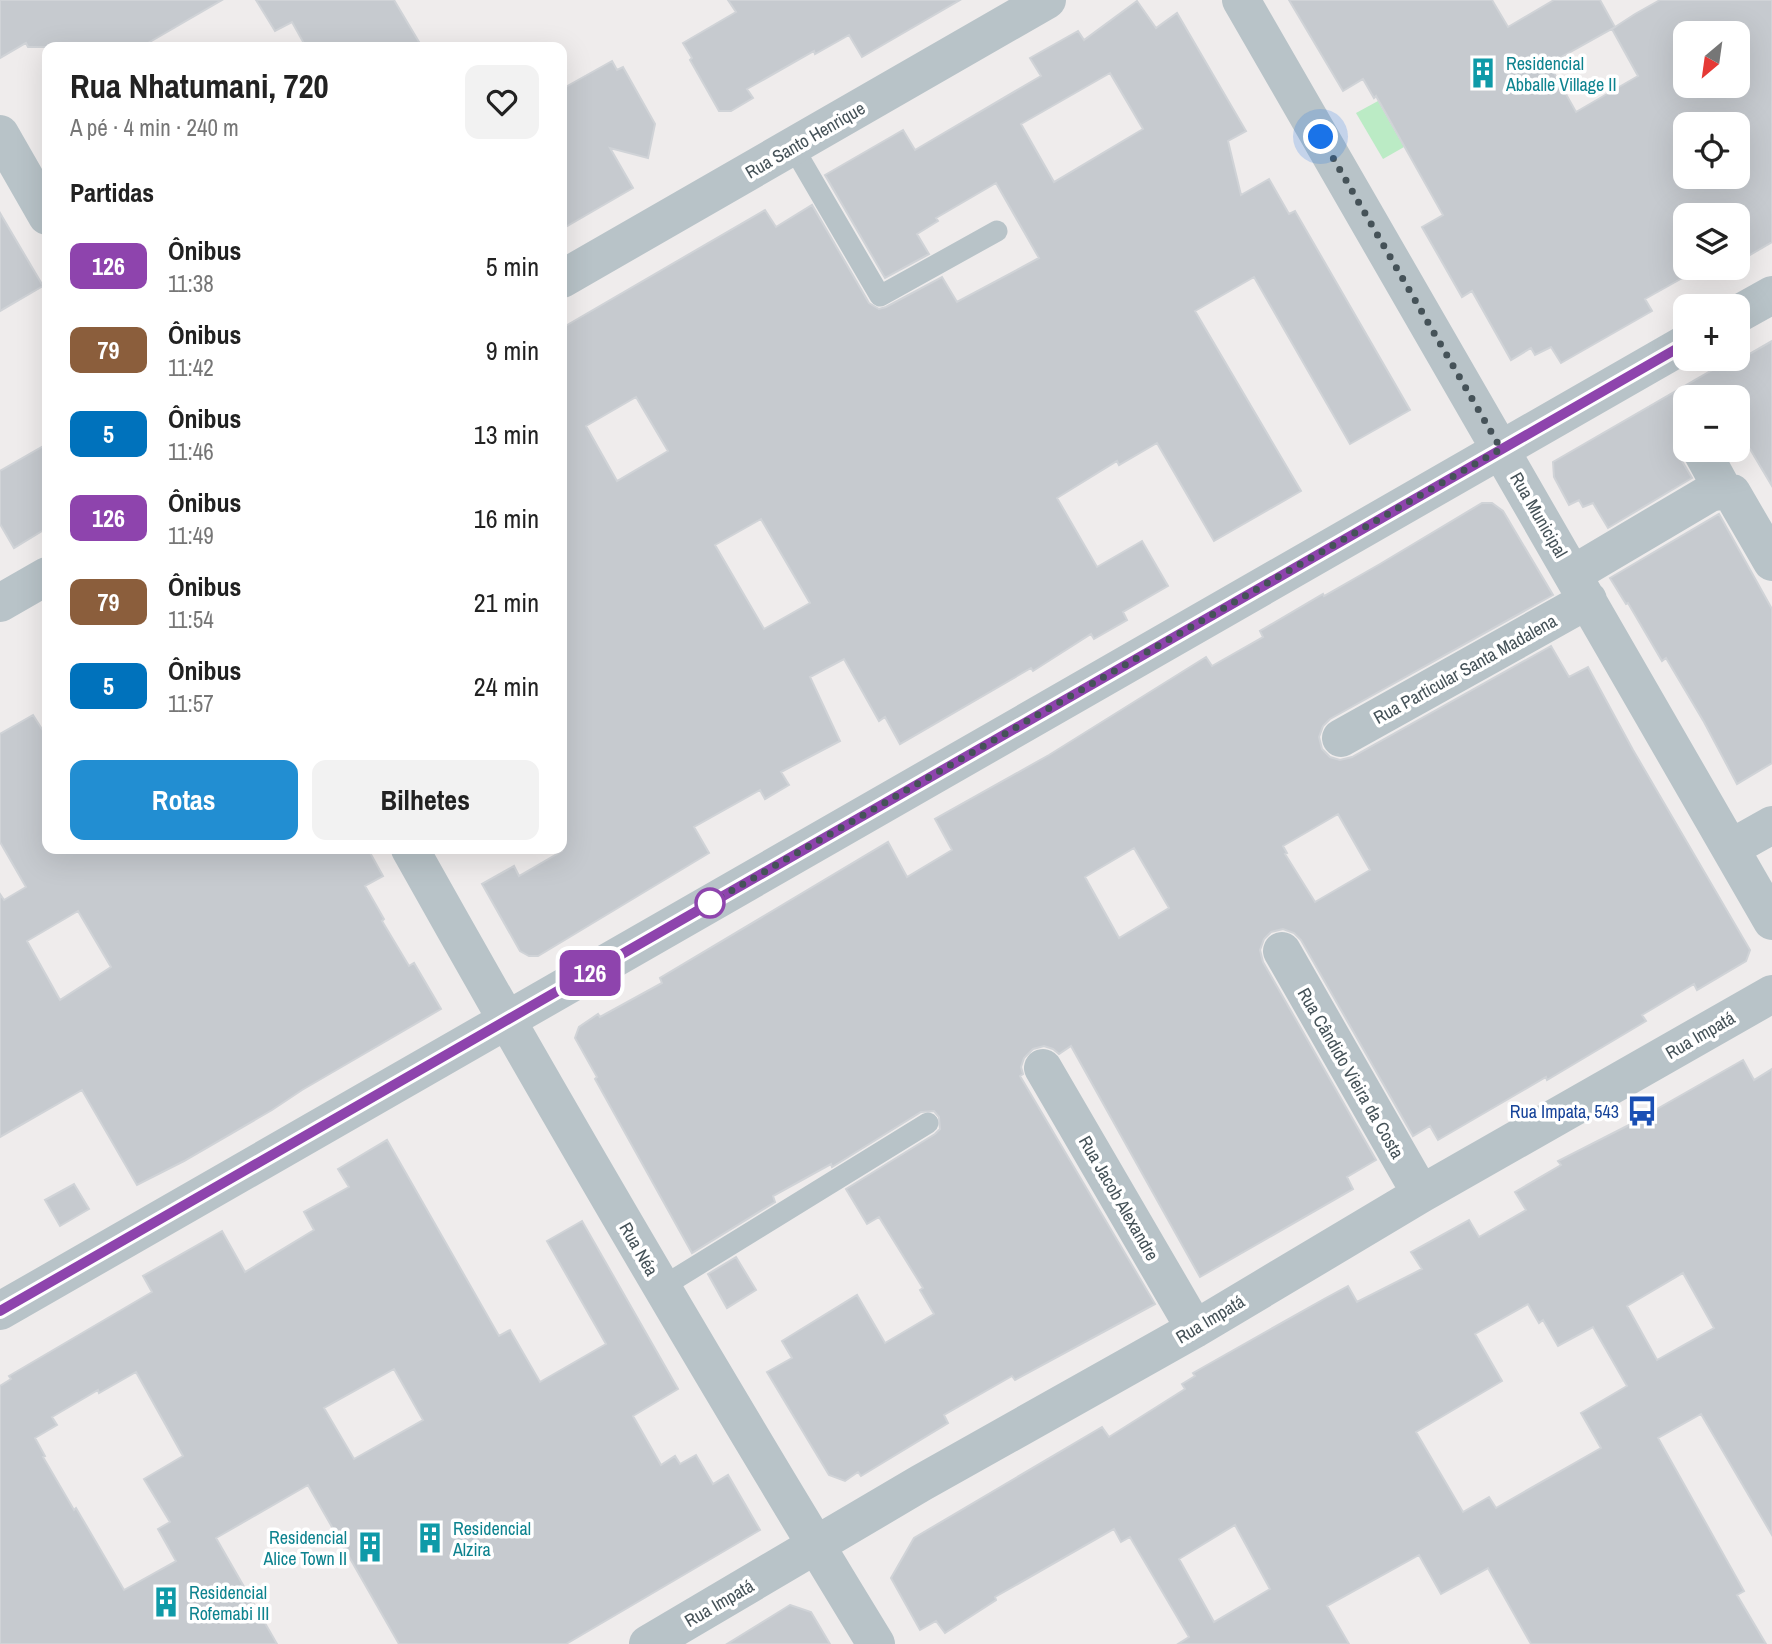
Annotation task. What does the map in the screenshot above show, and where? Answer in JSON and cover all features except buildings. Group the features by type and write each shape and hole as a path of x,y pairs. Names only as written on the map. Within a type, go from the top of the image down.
{"street":[{"name":"Rua Santo Henrique","path":"567,276 1047,0"},
{"name":"Rua Municipal","path":"1241,0 1772,921"},
{"path":"0,134 42,207"},
{"path":"1750,307 1772,295"},
{"path":"0,1311 1673,351"},
{"path":"1707,462 1724,492 1732,493 1772,562"},
{"name":"Rua Particular Santa Madalena","path":"1341,738 1581,587 1710,493 1724,492"},
{"path":"0,603 42,579"},
{"path":"1731,848 1772,825"},
{"name":"Rua Néa","path":"413,854 506,1021 876,1644"},
{"name":"Rua Cândido Vieira da Costa","path":"1282,951 1421,1194"},
{"name":"Rua Impatá","path":"648,1644 933,1477 1195,1329 1421,1194 1772,994"},
{"name":"Rua Jacob Alexandre","path":"1044,1068 1195,1329"}],"lane":[{"path":"793,147 880,296 997,231"},
{"path":"662,1287 928,1123"}],"green space":[{"path":"1378,101 1404,147 1383,159 1356,113"}],"bus line":[{"name":"126","path":"0,1311 1673,351"}],"place":[{"name":"Residencial Abballe Village II","path":"1483,73"},
{"name":"Rua Impata, 543","path":"1642,1111"},
{"name":"Residencial Alzira","path":"430,1538"},
{"name":"Residencial Alice Town II","path":"370,1547"},
{"name":"Residencial Rofemabi III","path":"166,1602"}],"route":[{"path":"710,903 1501,449 1321,137"}]}
